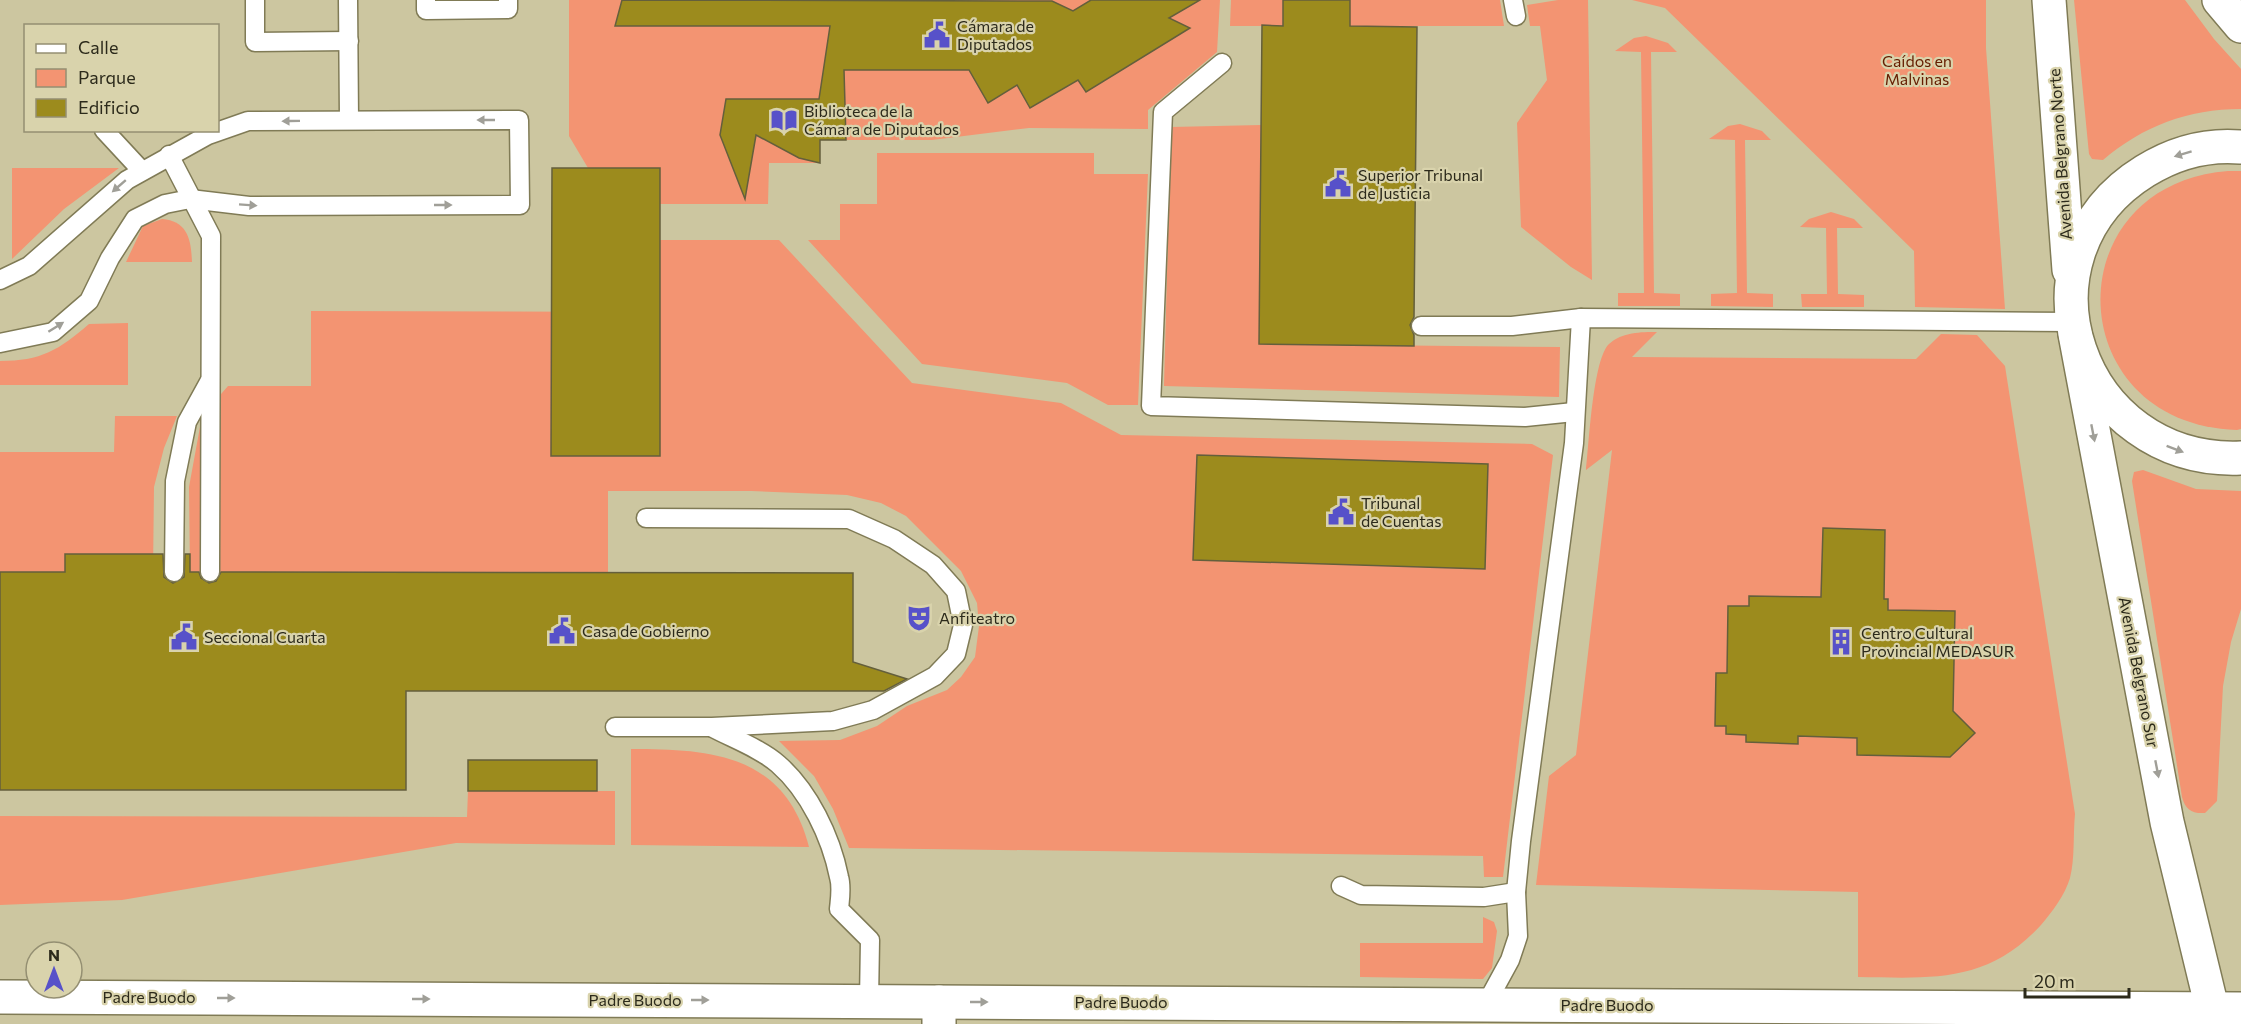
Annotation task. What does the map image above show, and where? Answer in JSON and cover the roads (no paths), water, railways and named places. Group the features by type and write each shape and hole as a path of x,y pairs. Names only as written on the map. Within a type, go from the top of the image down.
{"main road":[{"name":"Avenida Belgrano Norte","path":"2049,0 2073,321"},
{"path":"2219,0 2241,26"},
{"path":"2237,146 2204,148 2156,164 2116,194 2100,213 2081,251 2073,284 2073,321 2082,358 2093,381 2107,402 2126,421 2171,448 2196,456 2241,458"},
{"name":"Avenida Belgrano Sur","path":"2073,321 2167,822 2226,1008"},
{"name":"Padre Buodo","path":"0,997 868,1001 939,1013 1486,1005 2226,1008"}],"lane":[{"path":"255,0 255,42 349,41"},
{"path":"348,0 349,119"},
{"path":"426,0 426,10 508,9 508,0"},
{"path":"1222,63 1163,112 1151,406 1525,417 1574,412"},
{"path":"0,343 53,332 89,301 110,258 135,219 165,204 190,199 249,206 520,205 519,120 349,119 248,122 219,131"},
{"path":"106,132 142,171"},
{"path":"0,280 29,266 127,180 169,155 217,132"},
{"path":"169,155 211,236 210,572"},
{"path":"1421,326 1512,326 1581,318 2073,321"},
{"path":"1486,1005 1510,960 1518,936 1516,892 1574,442 1581,318"},
{"path":"174,572 175,481 187,422 210,381"},
{"path":"615,727 712,727 833,721 873,710 909,693 935,676 956,654 963,624 956,591 933,565 904,545 849,519 646,518"},
{"path":"712,727 778,763 798,786 814,810 840,879 839,909 870,940 868,1001"},
{"path":"1341,886 1361,895 1484,897 1516,892"}],"place":[{"name":"Cámara de Diputados","path":"937,35"},
{"name":"Biblioteca de la Cámara de Diputados","path":"784,120"},
{"name":"Superior Tribunal de Justicia","path":"1338,184"},
{"name":"Tribunal de Cuentas","path":"1341,512"},
{"name":"Anfiteatro","path":"919,618"},
{"name":"Casa de Gobierno","path":"562,631"},
{"name":"Seccional Cuarta","path":"184,637"},
{"name":"Centro Cultural Provincial MEDASUR","path":"1841,642"}],"park label":[{"name":"Caídos en Malvinas","path":"1917,70"}]}
